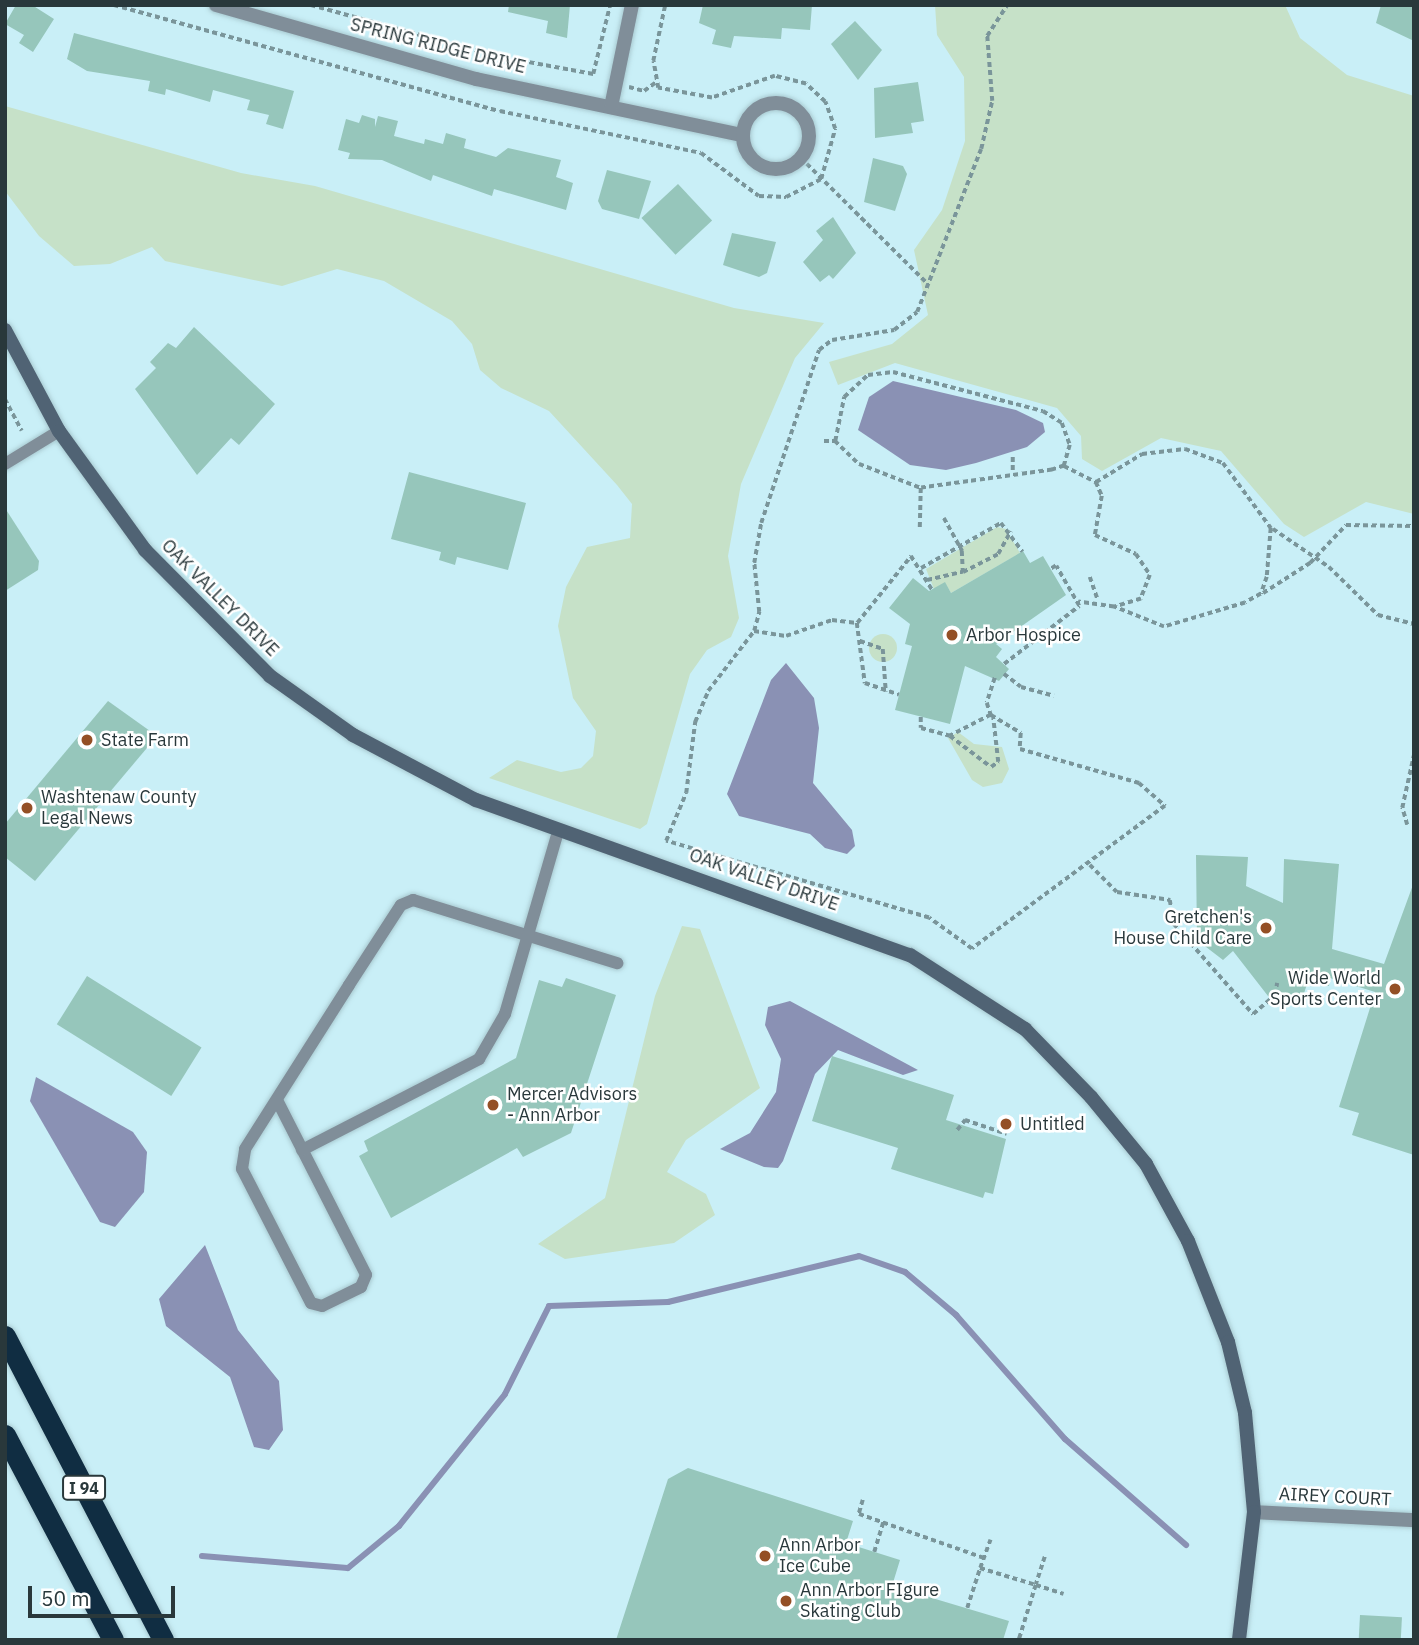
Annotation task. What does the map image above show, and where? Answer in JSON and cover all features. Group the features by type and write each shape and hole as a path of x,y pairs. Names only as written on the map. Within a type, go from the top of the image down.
{"highway":[{"name":"I 94","path":"5,1336 163,1640"},
{"name":"I 94","path":"5,1435 113,1640"}],"street":[{"name":"SPRING RIDGE DRIVE","path":"216,5 476,79 742,135"},
{"path":"611,107 632,5"},
{"path":"788,105 809,130 801,159 788,168 757,165 742,135 755,110 788,105"},
{"name":"OAK VALLEY DRIVE","path":"5,330 59,431 145,550 270,676 417,772 558,831 843,927 921,961 1025,1029 1116,1125 1188,1241 1213,1295 1242,1401 1254,1512 1239,1640"},
{"name":"AIREY COURT","path":"1254,1512 1414,1520"}],"lane":[{"path":"5,464 59,431"},
{"path":"302,1150 424,1093 479,1059 505,1014 525,934 558,831"},
{"path":"277,1100 366,1275 361,1287 322,1306 311,1303 242,1169 245,1149 401,905 413,900 617,963"}],"path":[{"path":"311,5 586,76 598,65 610,5"},
{"path":"992,716 1021,733 1020,749 1139,783 1160,798 1163,811 972,948 929,918 666,841 686,793 695,722 708,691 754,631 759,612 754,563 761,523 819,350 832,340 909,323 926,282 948,241 981,149 992,101 987,36 1007,5"},
{"path":"801,159 926,282"},
{"path":"835,441 838,413 854,386 869,375 908,373 1043,411 1066,435 1063,466"},
{"path":"5,400 22,431"},
{"path":"824,441 835,441 859,464 921,488 1013,471 1063,466 1096,482 1102,495 1092,530 1136,554 1150,575 1147,594 1114,607"},
{"path":"1096,482 1142,454 1185,449 1223,463 1271,528 1312,560 1329,567 1378,615 1414,624"},
{"path":"1013,457 1013,471"},
{"path":"920,528 921,488"},
{"path":"944,518 960,545 963,572"},
{"path":"921,568 1001,523 1011,531 1023,552"},
{"path":"1078,602 1098,600 1164,627 1226,611 1261,594 1312,560 1346,525 1414,526"},
{"path":"1261,594 1271,528"},
{"path":"927,580 963,572 998,554 1011,531"},
{"path":"856,623 911,556 921,568 932,590"},
{"path":"1004,664 1076,611 1078,602 1056,566 1051,569"},
{"path":"1090,577 1098,600"},
{"path":"754,631 786,636 832,620 856,623"},
{"path":"856,623 865,683 899,695"},
{"path":"860,641 883,649 887,692"},
{"path":"1004,674 1021,687 1054,696"},
{"path":"921,717 921,728 950,736 970,756 996,766 992,716 987,702 995,678"},
{"path":"950,736 992,716"},
{"path":"1407,825 1402,808 1414,754"},
{"path":"1090,865 1117,892 1170,900 1174,924 1253,1014 1275,995 1277,983"},
{"path":"957,1130 965,1120 1007,1134"},
{"path":"863,1500 859,1514 984,1558"},
{"path":"874,1552 883,1522"},
{"path":"967,1608 989,1540"},
{"path":"1018,1640 1045,1557"},
{"path":"980,1568 1064,1594"}],"green space":[{"path":"935,5 1285,5 1300,38 1347,75 1414,96 1414,514 1366,502 1304,537 1284,524 1221,451 1161,438 1102,471 1082,459 1081,436 1057,408 895,363 838,385 829,362 892,344 928,315 914,250 942,210 965,141 964,77 937,35"},
{"path":"5,106 241,173 315,186 734,308 824,323 795,358 741,484 728,556 739,618 731,637 707,650 690,674 647,824 640,829 489,778 517,760 561,772 581,768 593,756 596,731 573,698 558,626 566,587 587,547 630,538 632,504 617,485 549,411 501,388 480,370 472,344 452,321 384,281 337,269 282,286 165,261 152,247 110,264 74,266 39,236 5,191"},
{"path":"997,527 1006,529 1020,553 951,593 945,583 934,589 926,569"},
{"path":"883,634 893,638 897,648 893,658 883,662 873,658 869,648 873,638"},
{"path":"958,732 974,744 1002,747 1009,769 1002,783 983,787 972,780 948,738"},
{"path":"682,926 700,929 760,1088 686,1140 667,1172 706,1194 715,1215 674,1243 565,1259 538,1244 605,1198 655,996"}],"water":[{"path":"893,381 1016,410 1043,423 1045,432 1027,447 976,463 946,470 910,465 858,430 869,397"},
{"path":"786,663 814,698 819,728 813,783 852,830 855,846 847,854 825,848 810,834 739,816 727,794 771,680"},
{"path":"790,1001 918,1070 903,1075 838,1050 815,1074 783,1161 778,1168 764,1167 720,1149 750,1133 776,1092 781,1059 765,1025 768,1007"},
{"path":"36,1077 133,1132 147,1152 144,1192 115,1227 100,1222 30,1101"},
{"path":"205,1245 238,1330 279,1381 283,1430 269,1450 254,1447 230,1377 166,1326 159,1299"}],"building":[{"path":"16,5 32,5 54,19 33,52 19,43 24,35 5,24"},
{"path":"509,5 570,5 567,38 546,33 548,21 508,12"},
{"path":"703,5 812,5 810,30 782,28 781,39 734,36 731,48 712,44 716,30 699,23"},
{"path":"1381,5 1414,5 1414,41 1376,23"},
{"path":"855,21 882,50 858,80 831,44"},
{"path":"74,33 294,91 283,129 266,124 269,115 247,110 250,100 213,90 210,102 166,89 165,95 148,91 150,81 87,71 67,59"},
{"path":"918,82 924,121 911,123 913,133 875,138 874,88"},
{"path":"362,115 375,119 375,127 378,116 398,121 394,136 424,144 425,139 443,144 446,133 466,139 464,148 496,157 508,148 561,160 556,177 573,183 566,210 494,189 492,196 433,175 431,181 382,160 348,159 350,153 338,150 346,119 359,123"},
{"path":"873,158 903,166 907,174 895,211 864,202"},
{"path":"607,170 651,181 639,219 602,209 598,201"},
{"path":"678,184 712,221 676,255 641,218"},
{"path":"833,217 856,253 833,279 829,275 820,282 803,262 823,240 816,231"},
{"path":"732,233 776,242 767,273 759,277 723,265"},
{"path":"194,327 275,404 239,445 231,438 197,475 135,389 156,368 150,362 168,343 176,348"},
{"path":"409,472 526,503 508,570 457,557 455,565 439,560 441,552 391,539"},
{"path":"5,508 39,561 38,570 5,591"},
{"name":"Arbor Hospice","path":"1023,551 1030,563 1043,556 1066,595 996,644 1002,649 996,657 1009,669 999,681 965,666 950,724 895,710 912,646 905,644 910,624 889,608 913,578 929,591 945,582 951,593"},
{"path":"108,701 157,736 35,881 5,857 5,824"},
{"path":"1196,855 1248,857 1246,886 1283,903 1284,859 1339,864 1332,949 1384,964 1414,882 1414,1155 1352,1135 1359,1113 1339,1107 1375,992 1330,978 1329,986 1307,984 1300,1006 1268,996 1233,951 1223,960 1197,940"},
{"path":"87,976 201,1048 171,1096 57,1024"},
{"path":"566,978 616,995 571,1133 523,1157 517,1148 391,1218 359,1156 368,1151 364,1141 516,1058 539,980 562,987"},
{"path":"832,1056 954,1095 946,1120 1006,1139 993,1194 985,1192 983,1198 891,1169 898,1148 812,1121"},
{"name":"Ann Arbor Ice Cube","path":"688,1468 853,1521 846,1543 900,1560 892,1586 1009,1621 1003,1640 616,1640 668,1479"},
{"path":"1360,1615 1402,1617 1401,1640 1359,1640"}],"waterway":[{"path":"202,1556 348,1568 399,1526 505,1394 549,1306 668,1302 859,1256 905,1272 956,1315 1065,1439 1186,1545"}],"place":[{"name":"Arbor Hospice","path":"952,635"},
{"name":"State Farm","path":"87,740"},
{"name":"Washtenaw County Legal News","path":"27,808"},
{"name":"Gretchen's House Child Care","path":"1266,928"},
{"name":"Wide World Sports Center","path":"1395,989"},
{"name":"Mercer Advisors - Ann Arbor","path":"493,1105"},
{"name":"Untitled","path":"1006,1124"},
{"name":"Ann Arbor Ice Cube","path":"765,1556"},
{"name":"Ann Arbor FIgure Skating Club","path":"786,1601"}]}
